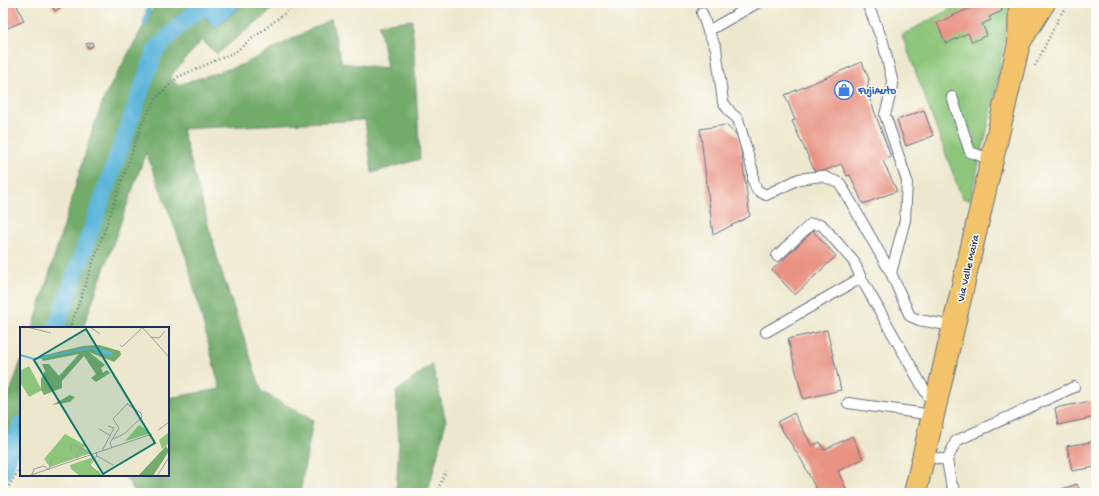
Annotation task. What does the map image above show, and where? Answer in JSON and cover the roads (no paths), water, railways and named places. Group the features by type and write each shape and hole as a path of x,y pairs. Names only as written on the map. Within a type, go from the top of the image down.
{"main road":[{"name":"Via Valle Maira","path":"915,493 1019,43 1020,3"},
{"name":"Via Valle Maira","path":"1019,43 1044,3"}],"lane":[{"path":"708,31 757,3"},
{"path":"867,3 883,42 892,84 886,115 907,180 905,220 891,273"},
{"path":"702,13 716,48 723,102 731,113 738,119 753,172 752,181 757,190 766,195 799,179 822,176 840,183 891,273 910,316 919,320 953,326"},
{"path":"952,97 970,152 992,160"},
{"path":"777,256 811,224 822,225 854,262 861,278 934,411"},
{"path":"766,332 861,278"},
{"path":"956,493 951,483 947,460 956,441 1074,387"},
{"path":"848,403 934,411"},
{"path":"924,456 947,460"}],"water":[{"path":"193,3 244,3 215,28"}],"waterway":[{"path":"145,23 150,3"},
{"path":"56,327 155,51 183,22 199,9"},
{"path":"3,473 20,427"}],"place":[{"name":"FujiAuto","path":"844,90"}]}
